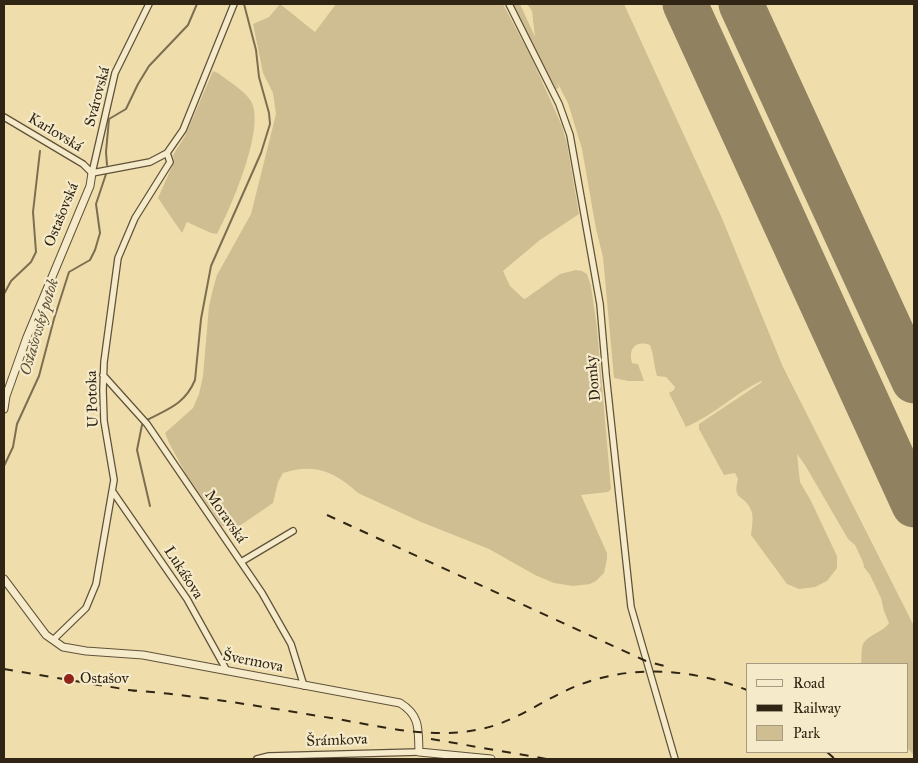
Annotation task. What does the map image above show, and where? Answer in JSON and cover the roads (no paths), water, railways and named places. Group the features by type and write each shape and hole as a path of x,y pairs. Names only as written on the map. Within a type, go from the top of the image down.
{"street":[{"name":"Svárovská","path":"92,173 115,73 149,4"},
{"name":"Ostašovská","path":"4,409 6,396 27,337 90,186 92,173 150,162 167,153 184,130 234,4"},
{"name":"Domky","path":"509,4 559,104 570,135 600,304 631,607 674,759"},
{"name":"Karlovská","path":"4,117 83,164 92,173"},
{"name":"U Potoka","path":"53,640 70,626 86,608 96,584 114,480 104,421 103,375 118,258 135,218 170,162 167,153"},
{"name":"Moravská","path":"103,375 147,424 274,612 291,644 304,686"},
{"name":"Lukášova","path":"113,492 187,600 226,671"},
{"path":"241,562 293,531"},
{"name":"Švermova","path":"4,578 46,635 63,646 144,655 400,703 411,711 418,724 419,752"},
{"path":"419,752 491,759"},
{"name":"Šrámkova","path":"257,759 419,752"}],"waterway":[{"name":"Ostašovský potok","path":"107,165 106,152 109,119 126,109 149,66 188,25 197,4"},
{"path":"147,420 175,405 186,395 195,380 201,319 211,266 261,153 270,124 269,113 259,77 256,50 244,4"},
{"path":"4,294 11,281 31,262 36,252 33,212 40,151"},
{"name":"Ostašovský potok","path":"4,466 13,447 17,424 39,376 69,272 90,260 95,250 100,233 96,204 106,174"},
{"path":"142,425 137,450 150,506"}],"railway":[{"path":"327,515 646,661 668,667"},
{"path":"4,669 135,691"},
{"path":"128,690 230,702 406,731 443,733 481,729 503,723 563,692 608,676 631,673 678,673 724,682 746,690"},
{"path":"431,739 547,759"},
{"path":"828,753 835,759"}],"place":[{"name":"Ostašov","path":"69,679"}]}
